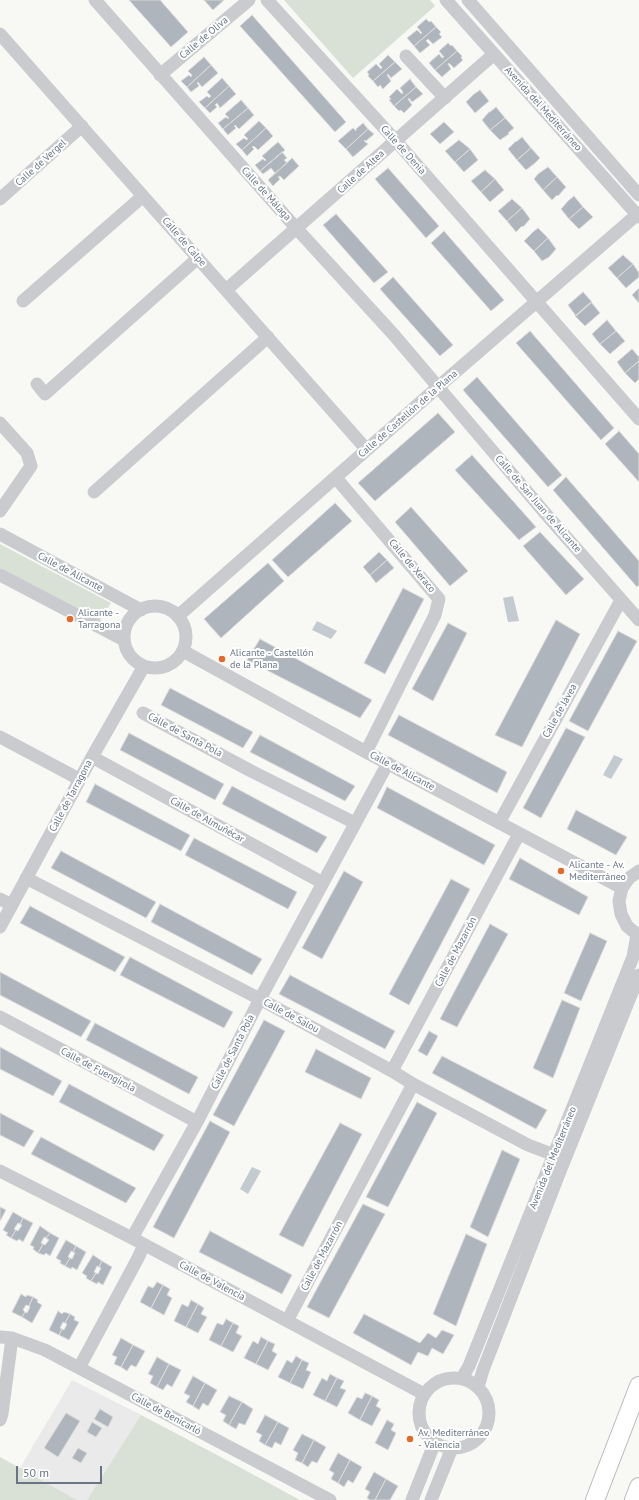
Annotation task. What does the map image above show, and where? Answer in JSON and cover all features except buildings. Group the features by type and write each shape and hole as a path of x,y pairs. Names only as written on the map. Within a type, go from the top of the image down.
{"highway":[{"path":"595,1500 639,1386"},
{"path":"634,1500 639,1487"}],"street":[{"name":"Calle de Málaga","path":"95,0 297,229 394,335 438,387"},
{"name":"Calle de Oliva","path":"160,75 249,0"},
{"name":"Calle de Denia","path":"267,0 396,141 639,419"},
{"name":"Avenida del Mediterráneo","path":"446,0 638,215"},
{"name":"Avenida del Mediterráneo","path":"468,0 639,195"},
{"name":"Calle de Calpe","path":"0,34 367,450"},
{"name":"Calle de Altea","path":"226,290 494,54"},
{"path":"406,56 445,98"},
{"name":"Calle de Vergel","path":"0,199 82,126"},
{"path":"23,301 143,196"},
{"name":"Calle de Castellón de la Plana","path":"178,616 438,387 638,215"},
{"path":"37,384 45,394 198,258"},
{"path":"94,492 268,337"},
{"name":"Calle de San Juan de Alicante","path":"438,387 639,620"},
{"path":"0,423 27,453 31,466 0,511"},
{"name":"Calle de Xeraco","path":"336,478 439,599 436,615 366,752"},
{"name":"Calle de Alicante","path":"0,534 141,610"},
{"path":"0,575 124,640"},
{"name":"Calle de Jávea","path":"499,823 621,600"},
{"path":"148,607 160,607 171,611 178,616 186,633 186,642 183,651 170,664 152,668 136,662 130,656 124,640 128,623 134,615 148,607"},
{"name":"Calle de Alicante","path":"183,651 366,752 622,888"},
{"name":"Calle de Tarragona","path":"0,927 6,902 26,878 144,666"},
{"name":"Calle de Santa Pola","path":"144,713 252,771 355,823"},
{"path":"0,737 80,779"},
{"name":"Calle de Almuñécar","path":"92,757 323,883"},
{"name":"Calle de Santa Pola","path":"79,1368 138,1258 138,1242 197,1122 260,999 388,763"},
{"name":"Calle de Mazarrón","path":"392,1071 519,834"},
{"path":"638,935 627,926 621,914 619,901 622,888 629,878 639,871"},
{"name":"Calle de Salou","path":"26,878 260,999 413,1084 528,1145 554,1155"},
{"name":"Avenida del Mediterráneo","path":"462,1378 470,1366 633,957 638,935"},
{"name":"Avenida del Mediterráneo","path":"478,1387 483,1370 559,1174 639,975"},
{"name":"Calle de Fuengirola","path":"0,1017 197,1122"},
{"name":"Calle de Mazarrón","path":"287,1321 413,1084"},
{"name":"Calle de Valencia","path":"0,1171 138,1242 424,1394"},
{"path":"0,1420 2,1414 6,1338"},
{"name":"Calle de Benicarló","path":"6,1338 45,1350 330,1500"},
{"path":"462,1378 470,1381 478,1387 484,1395 488,1405 489,1416 481,1435 473,1442 452,1448 443,1446 428,1437 419,1421 418,1412 424,1394 431,1386 440,1380 462,1378"},
{"path":"412,1500 435,1442"},
{"path":"431,1500 452,1448"}],"shaded area":[{"path":"284,0 430,0 435,6 353,78"},
{"path":"0,544 111,603 99,622 0,568"},
{"path":"513,596 519,621 508,622 503,598"},
{"path":"317,621 337,631 331,639 312,630"},
{"path":"614,755 623,759 611,779 603,775"},
{"path":"252,1167 261,1171 248,1194 240,1189"},
{"path":"72,1380 141,1415 87,1500 77,1500 20,1468"},
{"path":"141,1415 219,1456 300,1500 87,1500"},
{"path":"0,1457 20,1468 77,1500 0,1500"}],"place":[{"name":"Alicante - Tarragona","path":"70,619"},
{"name":"Alicante - Castellón de la Plana","path":"222,659"},
{"name":"Alicante - Av. Mediterráneo","path":"561,871"},
{"name":"Av. Mediterráneo - Valencia","path":"410,1439"}]}
